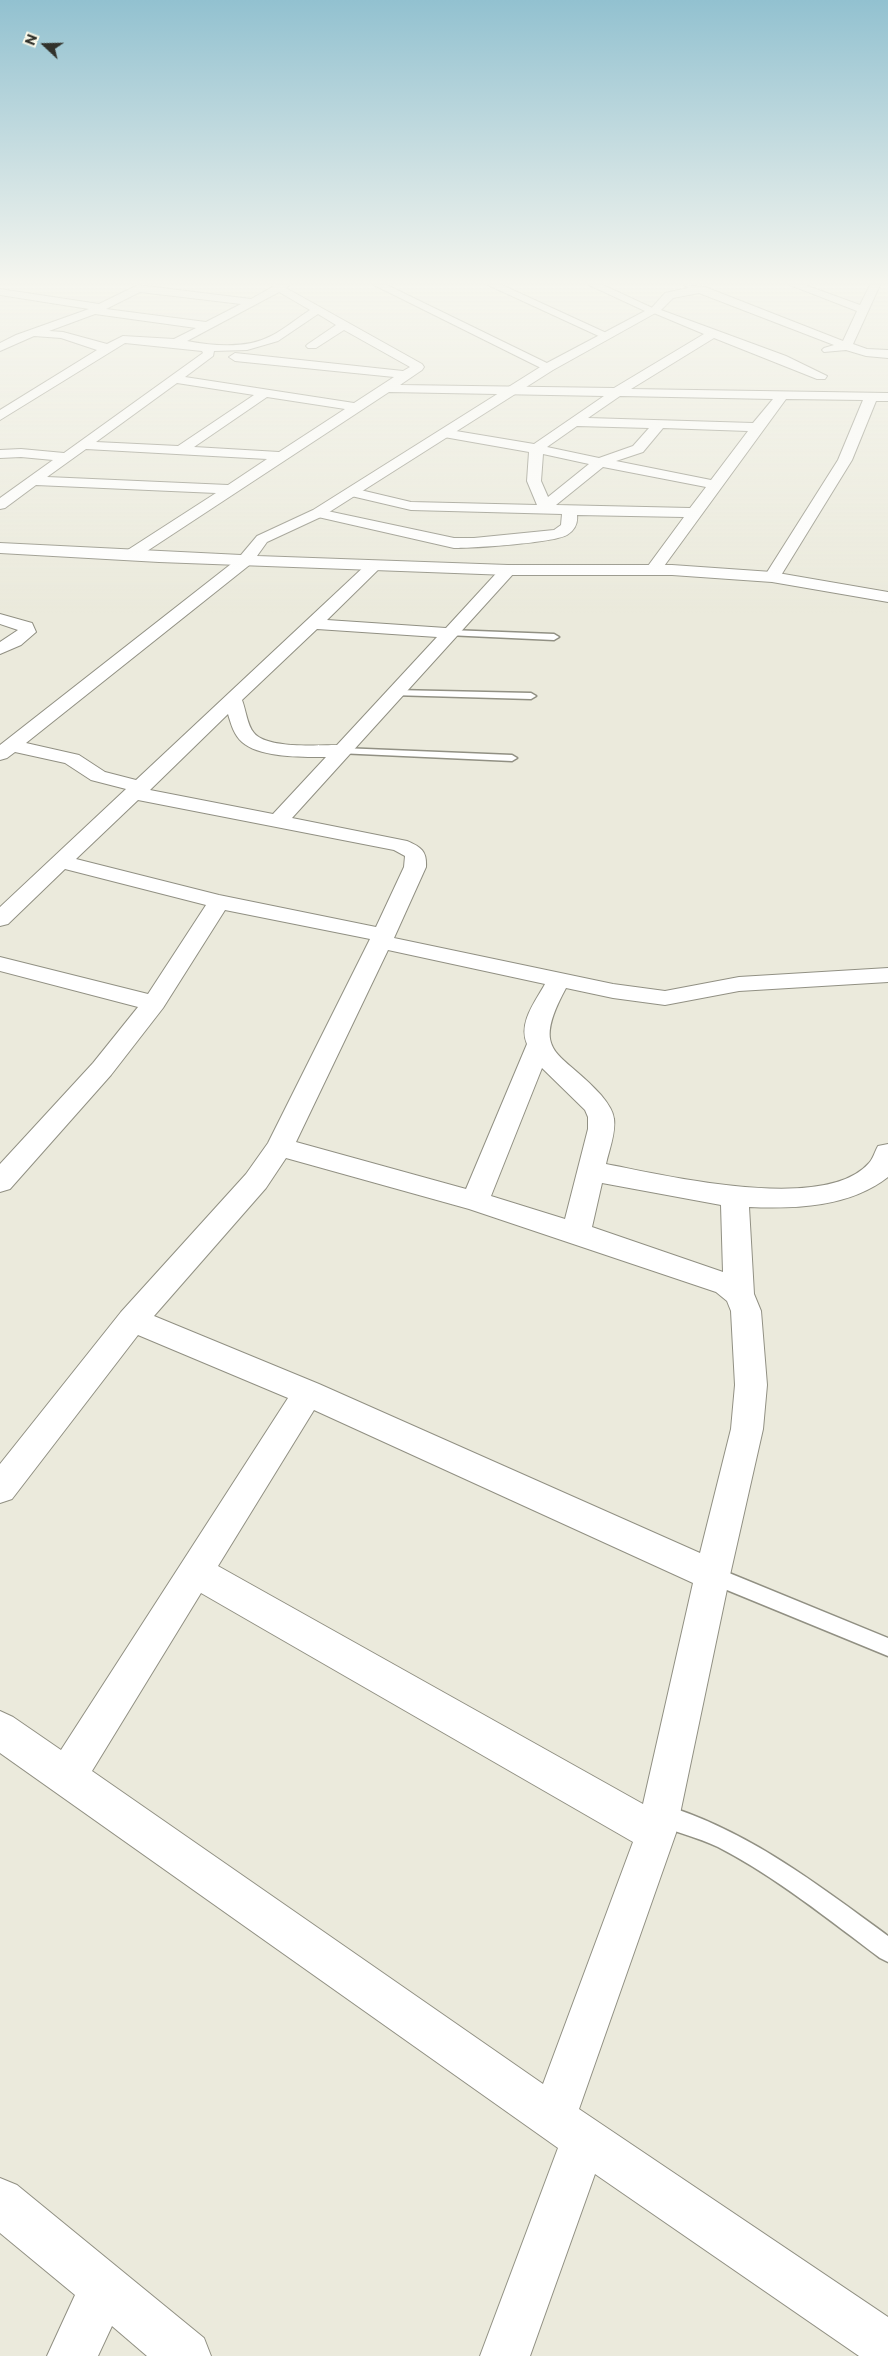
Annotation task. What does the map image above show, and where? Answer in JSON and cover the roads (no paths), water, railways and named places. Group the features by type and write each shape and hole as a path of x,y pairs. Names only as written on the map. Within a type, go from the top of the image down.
{"street":[{"path":"0,416 34,395"},
{"path":"0,505 152,395"},
{"path":"181,450 262,395"},
{"path":"278,395 356,407"},
{"path":"129,556 374,395"},
{"path":"6,750 246,560 262,539 318,513 504,395"},
{"path":"536,449 613,395"},
{"path":"739,395 888,397"},
{"path":"653,570 757,427 782,396"},
{"path":"772,578 845,460 871,396"},
{"path":"574,422 757,427"},
{"path":"543,508 600,462 638,449 660,424"},
{"path":"444,433 536,449 715,485"},
{"path":"83,445 282,456"},
{"path":"536,449 534,481 543,508"},
{"path":"0,454 21,453 67,457"},
{"path":"34,481 230,489"},
{"path":"352,492 412,506 695,512"},
{"path":"470,568 478,508"},
{"path":"318,513 447,542 474,543 557,534 566,530 571,523 569,510"},
{"path":"3,551 508,570 653,570 772,578 888,596"},
{"path":"0,918 375,565"},
{"path":"277,822 508,570"},
{"path":"0,619 21,624 26,627 27,632 16,642 0,649"},
{"path":"313,624 450,633"},
{"path":"233,700 247,736 255,743 274,748 342,751"},
{"path":"0,1489 132,1320 256,1181 280,1147 383,939 415,867 416,855 411,850 386,842 277,822 138,790 98,776 72,758 6,750"},
{"path":"61,862 219,902 613,991 665,998 739,984 888,975"},
{"path":"0,1182 102,1069 154,1003 219,902"},
{"path":"0,964 154,1003"},
{"path":"558,980 537,1024 536,1037 538,1046 554,1067 595,1106 601,1116 601,1129 576,1233"},
{"path":"475,1201 538,1046"},
{"path":"280,1147 475,1201 576,1233 726,1284 739,1294"},
{"path":"591,1171 735,1197 796,1198 835,1192 860,1185 875,1173 887,1158 888,1153"},
{"path":"505,2356 568,2128 658,1824 712,1575 748,1429 751,1385 746,1310 739,1294 735,1197"},
{"path":"132,1320 308,1393 712,1575"},
{"path":"67,1776 308,1393"},
{"path":"196,1572 658,1824"},
{"path":"0,1730 568,2128 888,2346"},
{"path":"0,2202 186,2356"},
{"path":"72,2356 104,2288"}],"lane":[{"path":"450,633 554,637"},
{"path":"396,692 531,696"},
{"path":"342,751 512,758"},
{"path":"712,1575 888,1647"},
{"path":"658,1824 701,1828 751,1855 787,1877 888,1950"}]}
